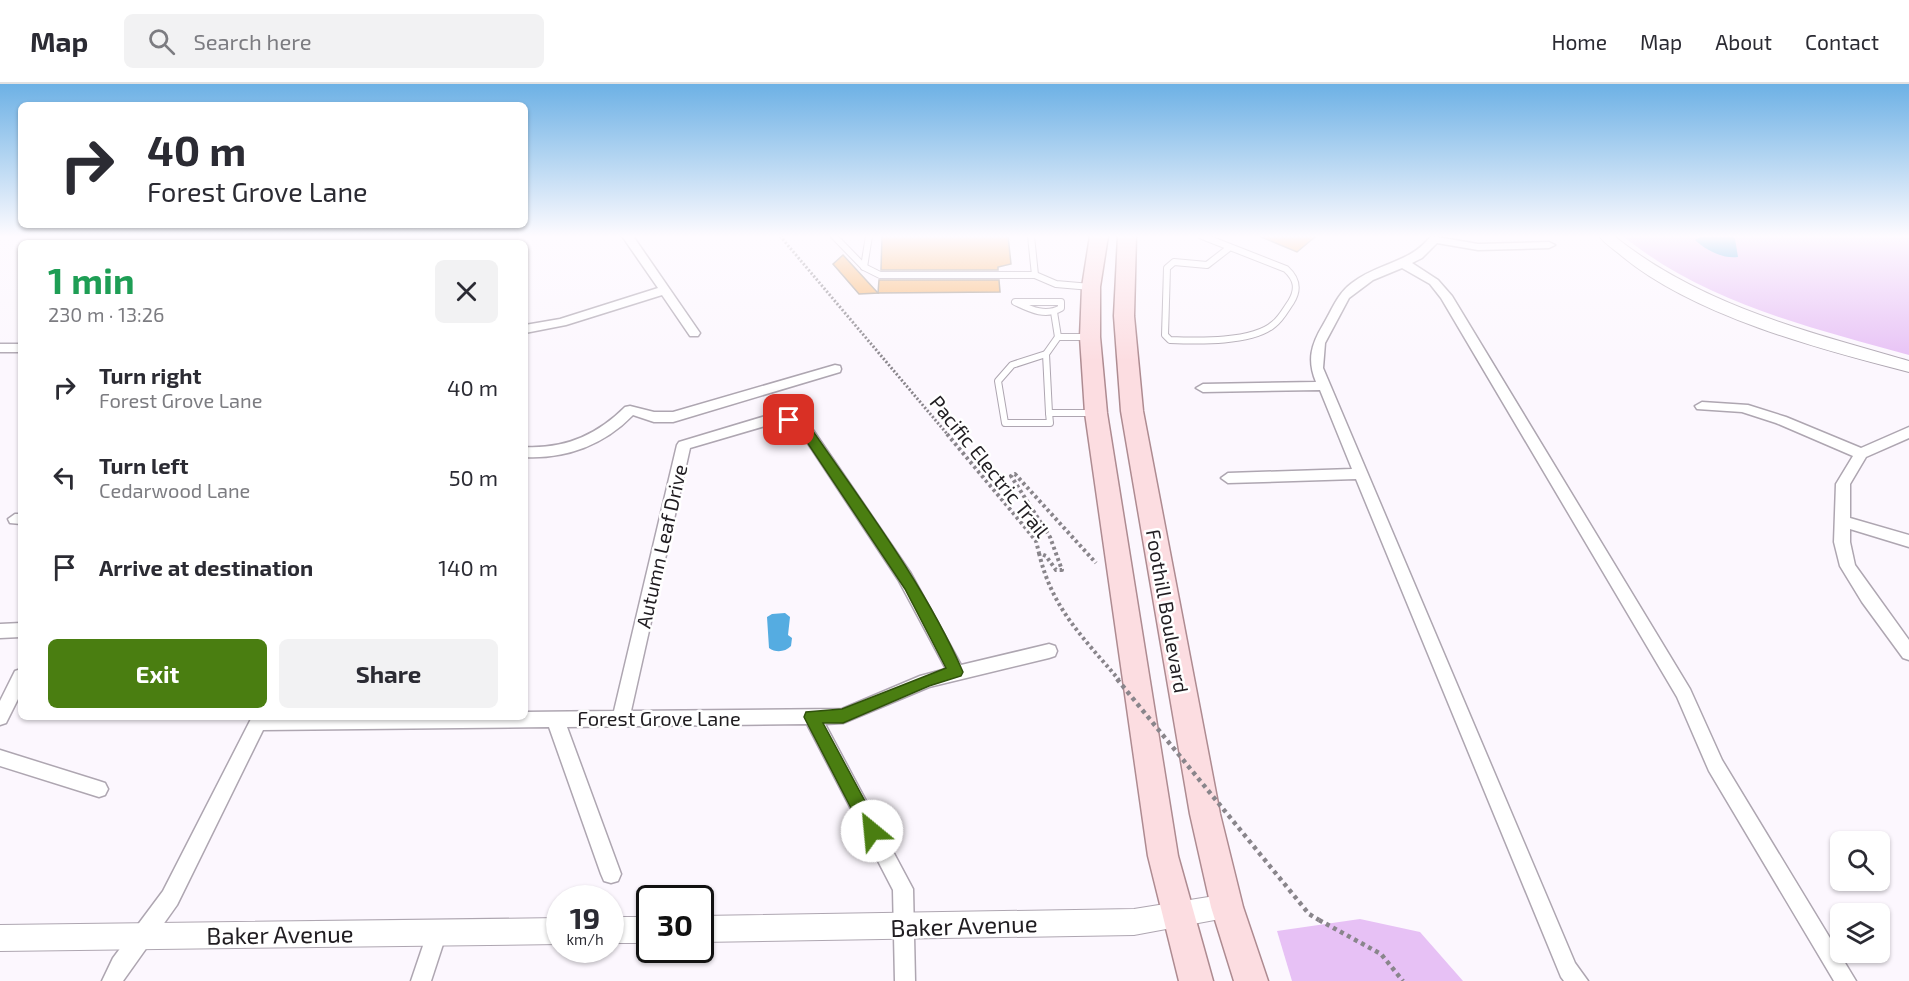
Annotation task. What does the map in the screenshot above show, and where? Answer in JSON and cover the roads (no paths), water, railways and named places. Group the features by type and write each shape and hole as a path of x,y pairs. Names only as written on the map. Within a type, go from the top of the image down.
{"main road":[{"name":"Foothill Boulevard","path":"1092,278 1090,337 1096,413 1163,856 1176,915 1196,981"},
{"name":"Foothill Boulevard","path":"1125,278 1124,316 1132,411 1205,814 1227,907 1251,981"}],"street":[{"path":"657,278 694,333"},
{"path":"1369,278 1347,293 1315,348 1317,369 1568,970 1578,981"},
{"path":"1427,278 1446,296 1684,694 1714,765 1846,981"},
{"path":"1663,278 1713,302 1909,367"},
{"path":"528,328 562,322 665,290"},
{"path":"0,348 18,348"},
{"path":"528,452 562,449 582,444 611,429 630,410 654,417 673,417 835,369"},
{"path":"1203,388 1324,386"},
{"path":"1702,406 1743,408 1781,420 1861,454"},
{"name":"Autumn Leaf Drive","path":"621,718 684,445 772,419 789,420 804,427 910,585 943,642 956,672"},
{"path":"1909,432 1861,454 1843,484 1842,542 1848,566 1868,598 1909,653"},
{"path":"1228,478 1361,474"},
{"path":"1844,521 1909,541"},
{"path":"0,632 18,630"},
{"name":"Forest Grove Lane","path":"528,719 843,716 926,681 1049,651"},
{"path":"0,718 18,682"},
{"path":"812,717 903,888 906,927 905,981"},
{"path":"555,719 611,874"},
{"path":"112,981 141,936 170,898 259,720"},
{"path":"0,758 99,789"},
{"name":"Baker Avenue","path":"714,929 1134,922 1227,907"},
{"name":"Baker Avenue","path":"0,938 546,931"},
{"path":"421,981 437,932"}],"lane":[{"path":"1042,278 1056,284 1091,287"},
{"path":"1167,278 1165,335 1170,340 1208,339 1264,330 1274,325 1295,294 1297,283 1294,278"},
{"path":"1015,302 1061,302 1061,308 1054,312 1036,312 1015,302"},
{"path":"1046,354 1050,423 1005,423 998,381 1012,365 1046,354 1058,337 1054,312"},
{"path":"1058,337 1090,337"},
{"path":"1049,413 1096,413"}],"water":[{"path":"785,613 790,617 788,635 792,638 791,646 783,651 775,651 769,648 767,617 772,614"}]}
